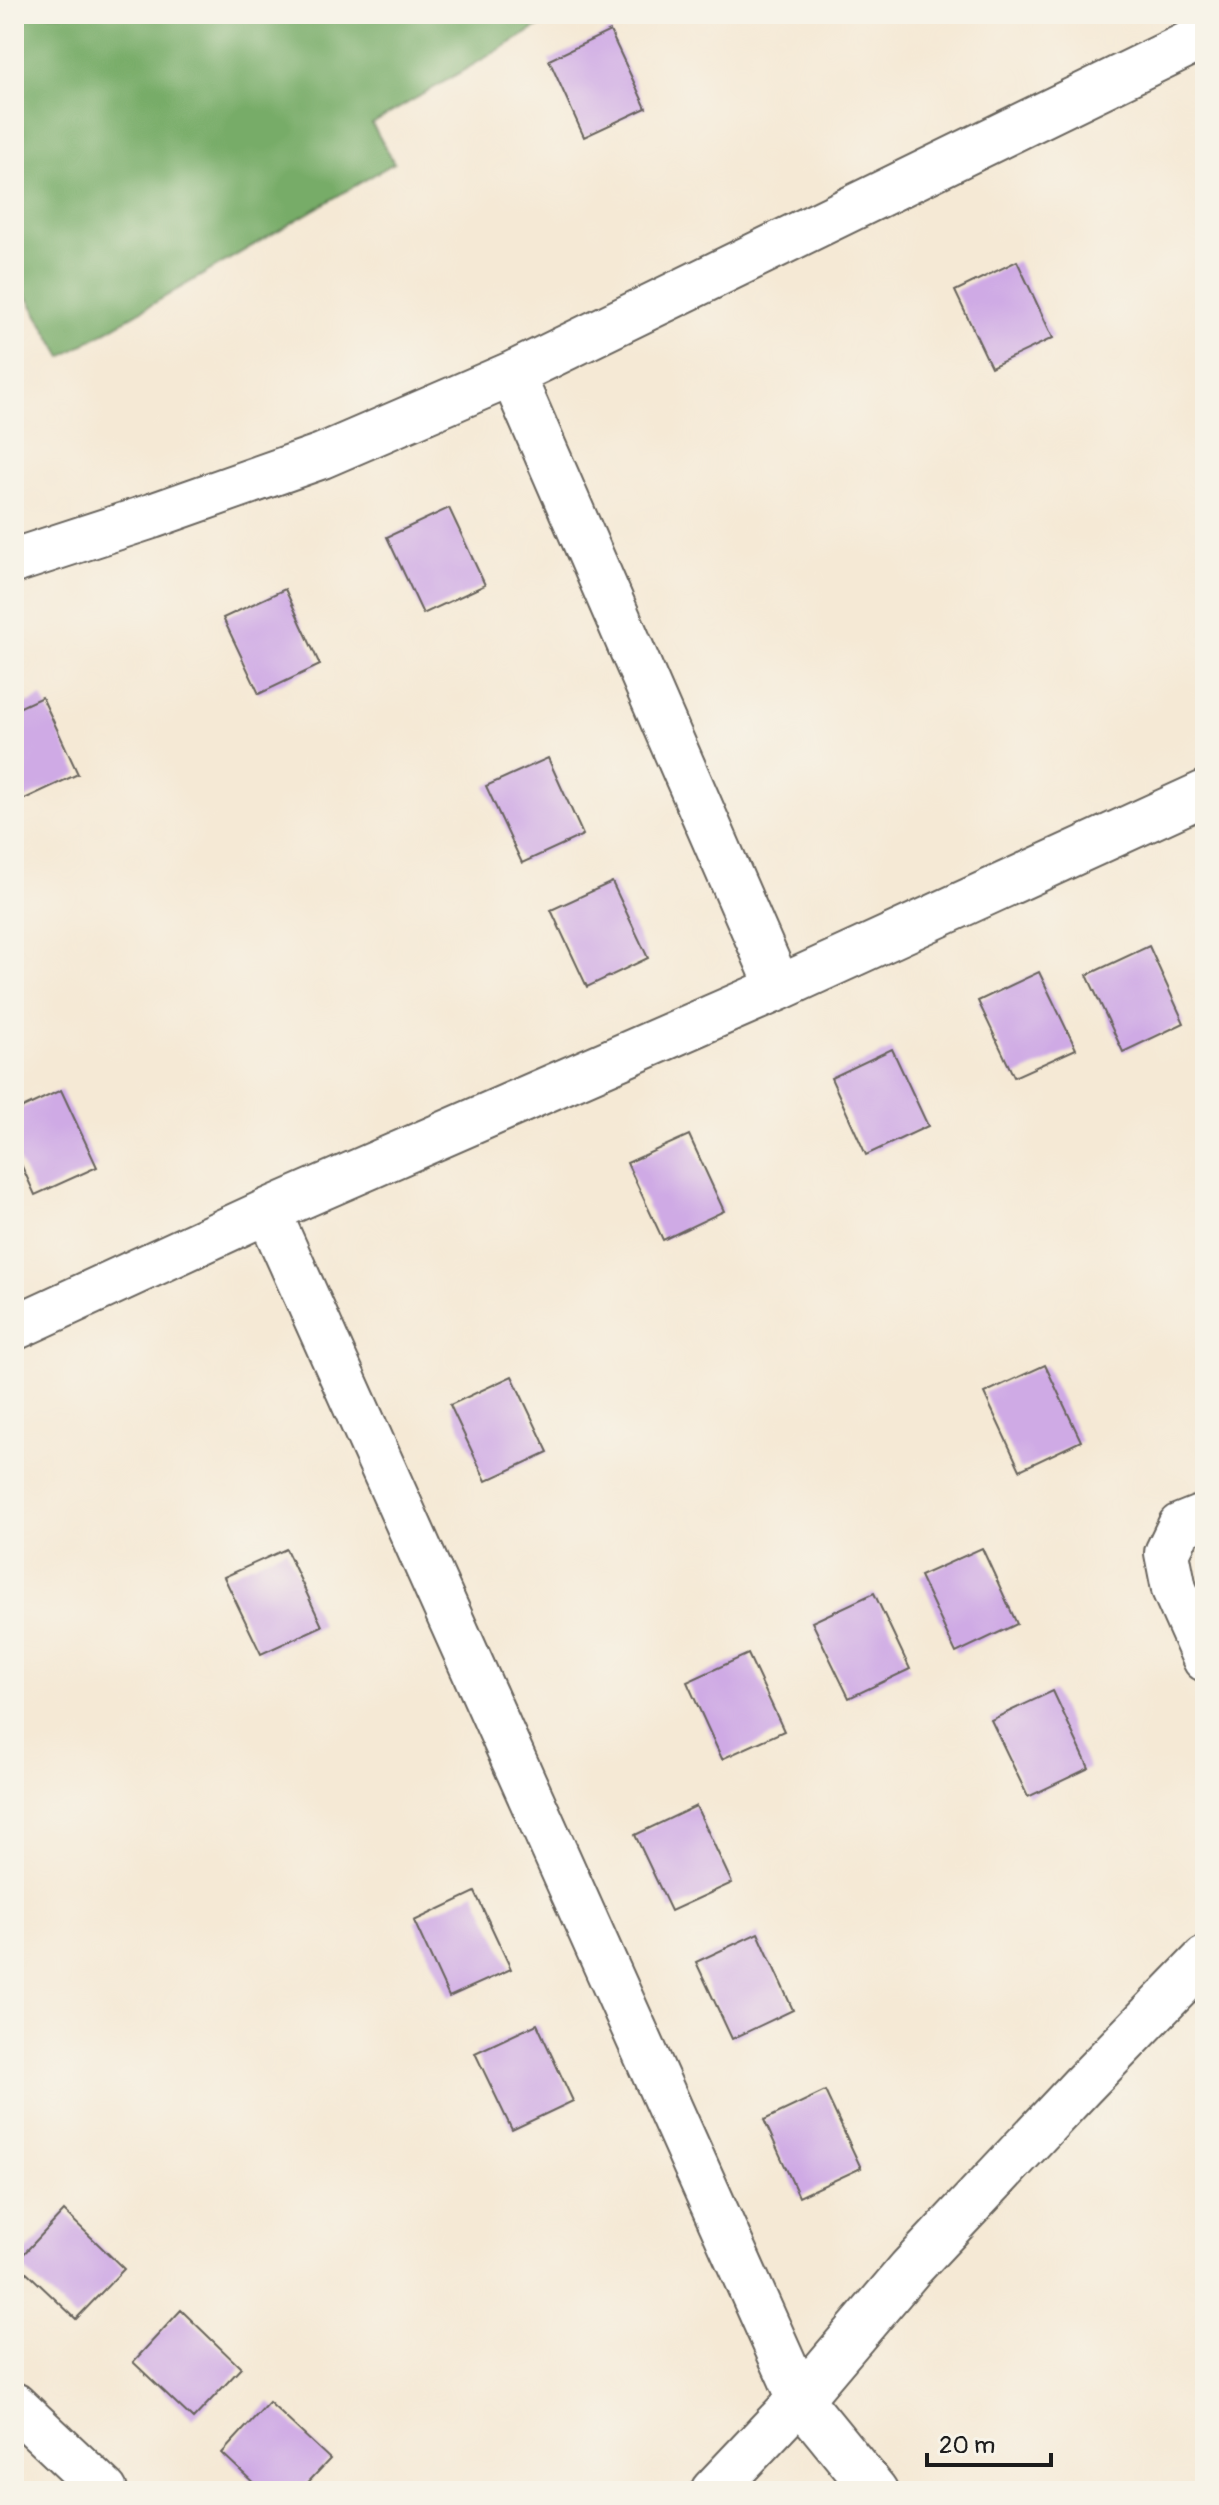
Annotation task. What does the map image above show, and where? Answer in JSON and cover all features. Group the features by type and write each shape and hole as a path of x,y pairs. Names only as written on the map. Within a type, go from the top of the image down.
{"street":[{"path":"14,561 322,456 512,374 1205,36"},
{"path":"512,374 779,988"},
{"path":"14,1328 268,1211 779,988 1205,793"},
{"path":"268,1211 800,2399 875,2491"},
{"path":"1205,1516 1180,1526 1167,1553 1174,1589 1205,1659"},
{"path":"713,2491 800,2399 910,2269 1205,1959"},
{"path":"14,2405 105,2491"}],"green space":[{"path":"14,14 560,14 372,124 394,163 62,357 14,274"}],"building":[{"path":"610,31 646,108 584,137 549,60"},
{"path":"1017,261 1053,338 991,367 955,291"},
{"path":"449,508 485,585 423,614 387,537"},
{"path":"285,589 320,665 259,694 223,618"},
{"path":"42,697 78,774 16,803 14,710"},
{"path":"548,758 583,835 522,863 486,786"},
{"path":"612,882 648,958 587,987 551,910"},
{"path":"1149,946 1184,1023 1123,1052 1087,975"},
{"path":"1039,972 1076,1049 1014,1077 978,1001"},
{"path":"892,1049 928,1126 866,1155 831,1078"},
{"path":"61,1090 97,1167 35,1195 14,1149 14,1112"},
{"path":"689,1135 724,1211 663,1240 627,1163"},
{"path":"1045,1365 1081,1441 1020,1470 984,1393"},
{"path":"512,1376 548,1452 486,1481 450,1405"},
{"path":"982,1548 1017,1624 956,1653 920,1576"},
{"path":"286,1549 322,1626 261,1654 224,1577"},
{"path":"874,1593 910,1669 849,1698 812,1622"},
{"path":"748,1654 784,1731 722,1759 687,1682"},
{"path":"1053,1691 1089,1768 1028,1797 991,1720"},
{"path":"696,1806 732,1883 671,1911 635,1835"},
{"path":"475,1892 511,1969 449,1997 414,1921"},
{"path":"758,1933 793,2010 732,2039 696,1962"},
{"path":"537,2024 573,2101 512,2130 475,2053"},
{"path":"825,2091 861,2168 799,2197 764,2120"},
{"path":"64,2211 124,2269 76,2319 16,2262"},
{"path":"181,2310 241,2368 193,2419 133,2362"},
{"path":"269,2402 330,2459 300,2491 262,2491 222,2453"}]}
